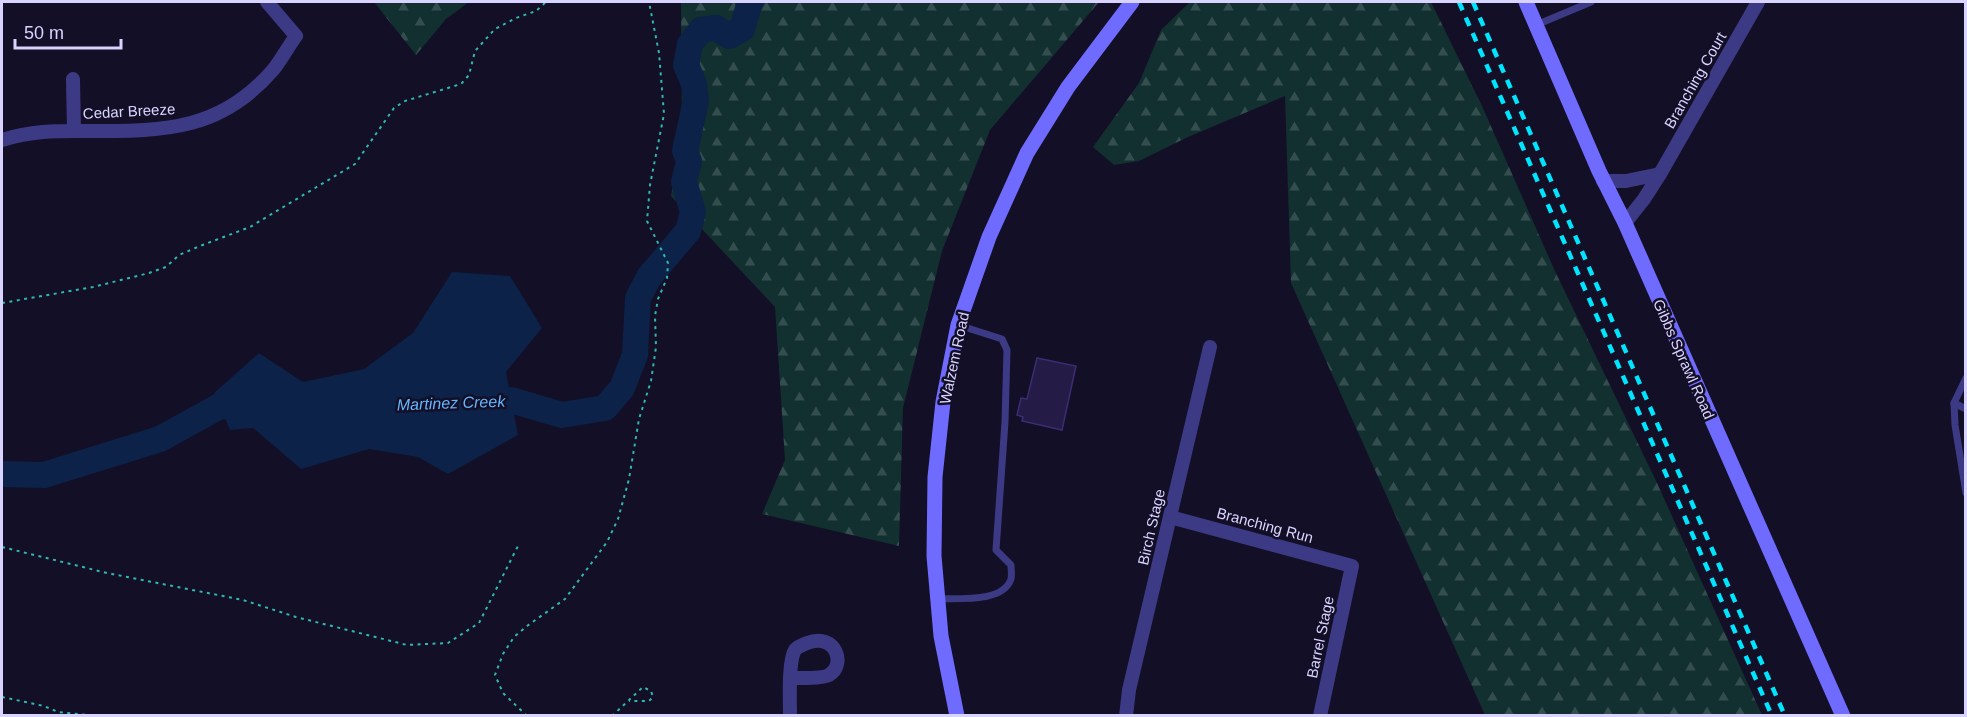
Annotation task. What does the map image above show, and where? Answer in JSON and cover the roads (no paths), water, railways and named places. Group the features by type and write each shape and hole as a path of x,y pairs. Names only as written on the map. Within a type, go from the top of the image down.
{"main road":[{"name":"Gibbs Sprawl Road","path":"1526,2 1843,716"},
{"name":"Walzem Road","path":"957,716 941,636 934,556 935,477 943,402 958,325 989,237 1027,153 1068,87 1134,3"}],"street":[{"name":"Cedar Breeze","path":"2,140 40,131 164,129 193,123 218,113 250,93 273,69 296,36 267,2"},
{"name":"Branching Court","path":"1625,223 1660,174 1758,2"},
{"path":"73,79 74,131"},
{"path":"1604,181 1626,181 1660,174"},
{"name":"Birch Stage","path":"1126,716 1129,690 1210,347"},
{"name":"Branching Run","path":"1170,517 1352,566"},
{"name":"Barrel Stage","path":"1320,716 1352,566"},
{"path":"790,716 791,678"}],"lane":[{"path":"1536,25 1592,2"},
{"path":"938,599 994,596 1005,588 1012,578 1011,565 996,550 1005,422 1007,350 1002,339 958,325"},
{"path":"1965,378 1954,403 1965,493"},
{"path":"1954,403 1965,410"}],"water":[{"path":"452,272 510,276 542,328 506,372 518,435 448,474 418,457 369,449 301,469 253,428 230,430 214,393 259,353 303,382 364,369 413,333"}],"waterway":[{"name":"Martinez Creek","path":"478,402 511,400 562,415 605,408 622,388 635,355 638,298 649,277 688,231 693,212 684,182 689,161 685,151 696,100 694,84 686,65 690,44 701,30 716,28 729,36 742,29 750,2"},
{"name":"Martinez Creek","path":"2,474 44,475 160,439 220,406 255,408"}],"railway":[{"path":"1459,2 1772,716"},
{"path":"1473,2 1785,716"}]}
